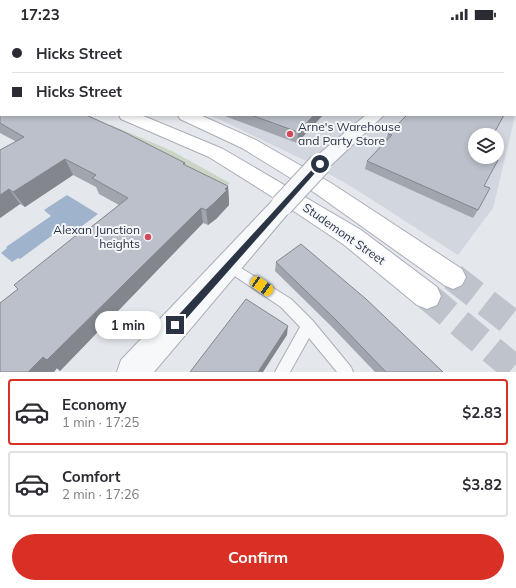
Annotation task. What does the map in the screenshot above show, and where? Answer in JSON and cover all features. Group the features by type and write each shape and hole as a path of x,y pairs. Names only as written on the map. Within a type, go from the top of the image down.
{"main road":[{"name":"Studemont Street","path":"129,116 216,152 352,237 427,296"},
{"name":"Studemont Street","path":"188,116 250,144 323,188 453,277"}],"street":[{"path":"133,372 320,164 375,116"}],"lane":[{"path":"228,265 286,303 308,326 346,372"},
{"path":"282,372 308,326"}],"shaded area":[{"path":"212,116 515,116 504,162 504,128 468,128 468,164 504,164 493,208 458,255 352,187 306,161"}],"green space":[{"path":"111,125 172,151 230,183 222,191 102,131"}],"water":[{"path":"67,195 98,214 74,232 65,226 20,259 18,258 12,262 1,253 7,248 6,247 51,216 44,210"}],"building":[{"name":"Alexan Junction heights","path":"0,116 88,116 124,132 185,163 183,164 228,186 225,189 227,190 206,210 201,208 47,360 43,357 28,372 0,372 0,303 18,289 14,285 79,233 81,235 128,198 92,178 96,175 65,159 13,192 9,189 0,195 0,150 24,137 0,123"},
{"path":"254,116 313,116 298,132"},
{"path":"406,116 503,116 497,128 468,128 468,164 496,164 484,186 490,188 478,210 367,161 392,135 388,134"},
{"path":"301,244 366,299 443,372 386,372 335,319 276,262"},
{"path":"246,299 288,326 258,372 190,372"}],"tunnel":[{"path":"453,277 516,326"},
{"path":"427,296 516,370"}],"place":[{"name":"Arne's Warehouse and Party Store","path":"290,134"},
{"name":"Alexan Junction heights","path":"148,237"}],"route":[{"path":"175,325 320,164"}]}
